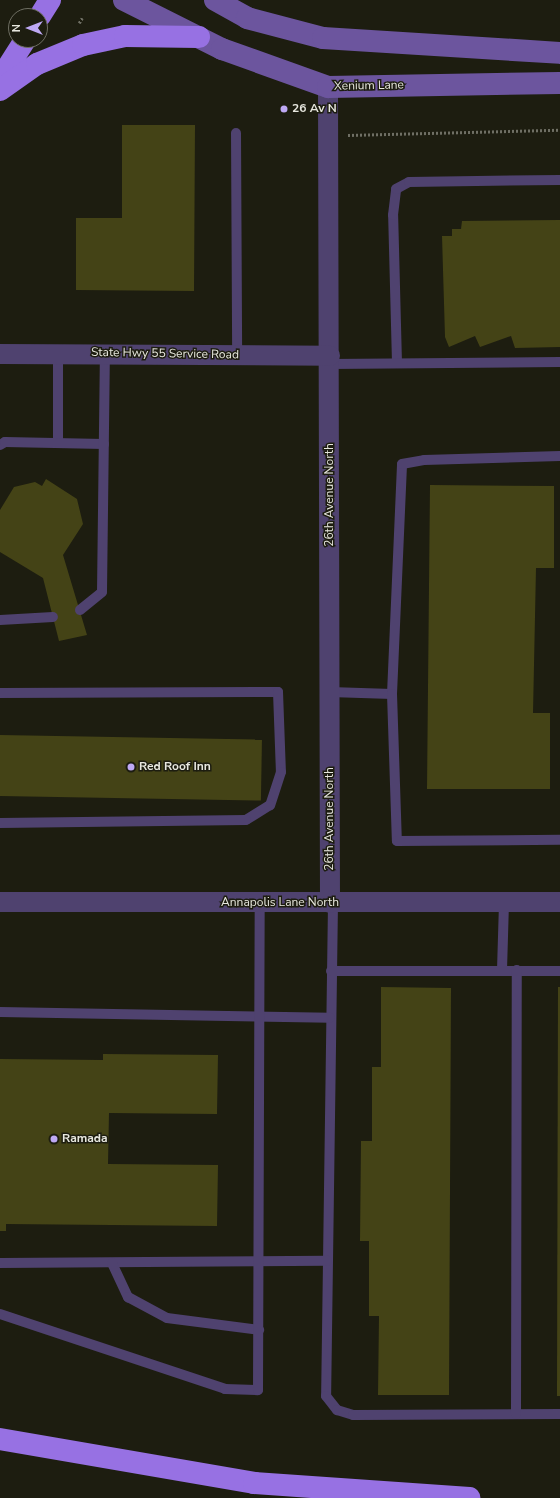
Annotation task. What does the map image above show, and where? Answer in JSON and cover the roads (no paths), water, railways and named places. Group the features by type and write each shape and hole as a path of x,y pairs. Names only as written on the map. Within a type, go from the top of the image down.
{"highway":[{"path":"0,90 37,64 83,45 125,36 199,38"},
{"path":"0,79 19,48"},
{"path":"0,1439 254,1483 469,1498"}],"main road":[{"name":"Xenium Lane","path":"124,0 222,49 328,87 560,83"},
{"path":"215,0 246,18 323,38 560,53"}],"street":[{"name":"26th Avenue North","path":"328,87 331,903"},
{"name":"State Hwy 55 Service Road","path":"0,354 105,353 237,355 330,360"},
{"name":"Annapolis Lane North","path":"0,902 560,902"}],"lane":[{"path":"236,133 237,355"},
{"path":"397,364 393,215 396,189 409,182 560,180"},
{"path":"58,353 58,443"},
{"path":"80,610 102,592 105,353"},
{"path":"330,360 397,364 560,362"},
{"path":"0,445 5,442 104,444"},
{"path":"560,456 424,460 402,464 392,694 397,841 560,840"},
{"path":"0,620 53,617"},
{"path":"0,694 278,692 281,772 270,805 246,820 0,823"},
{"path":"330,692 392,694"},
{"path":"0,1314 226,1389 258,1390 260,1262 260,902"},
{"path":"502,970 504,902"},
{"path":"331,903 326,1396 337,1410 353,1415 560,1414"},
{"path":"516,1414 517,970"},
{"path":"331,971 560,971"},
{"path":"0,1012 330,1018"},
{"path":"0,1263 327,1261"},
{"path":"112,1263 128,1297 167,1318 259,1330"}],"place":[{"name":"26 Av N","path":"284,109"},
{"name":"Red Roof Inn","path":"131,767"},
{"name":"Ramada","path":"54,1139"}]}
